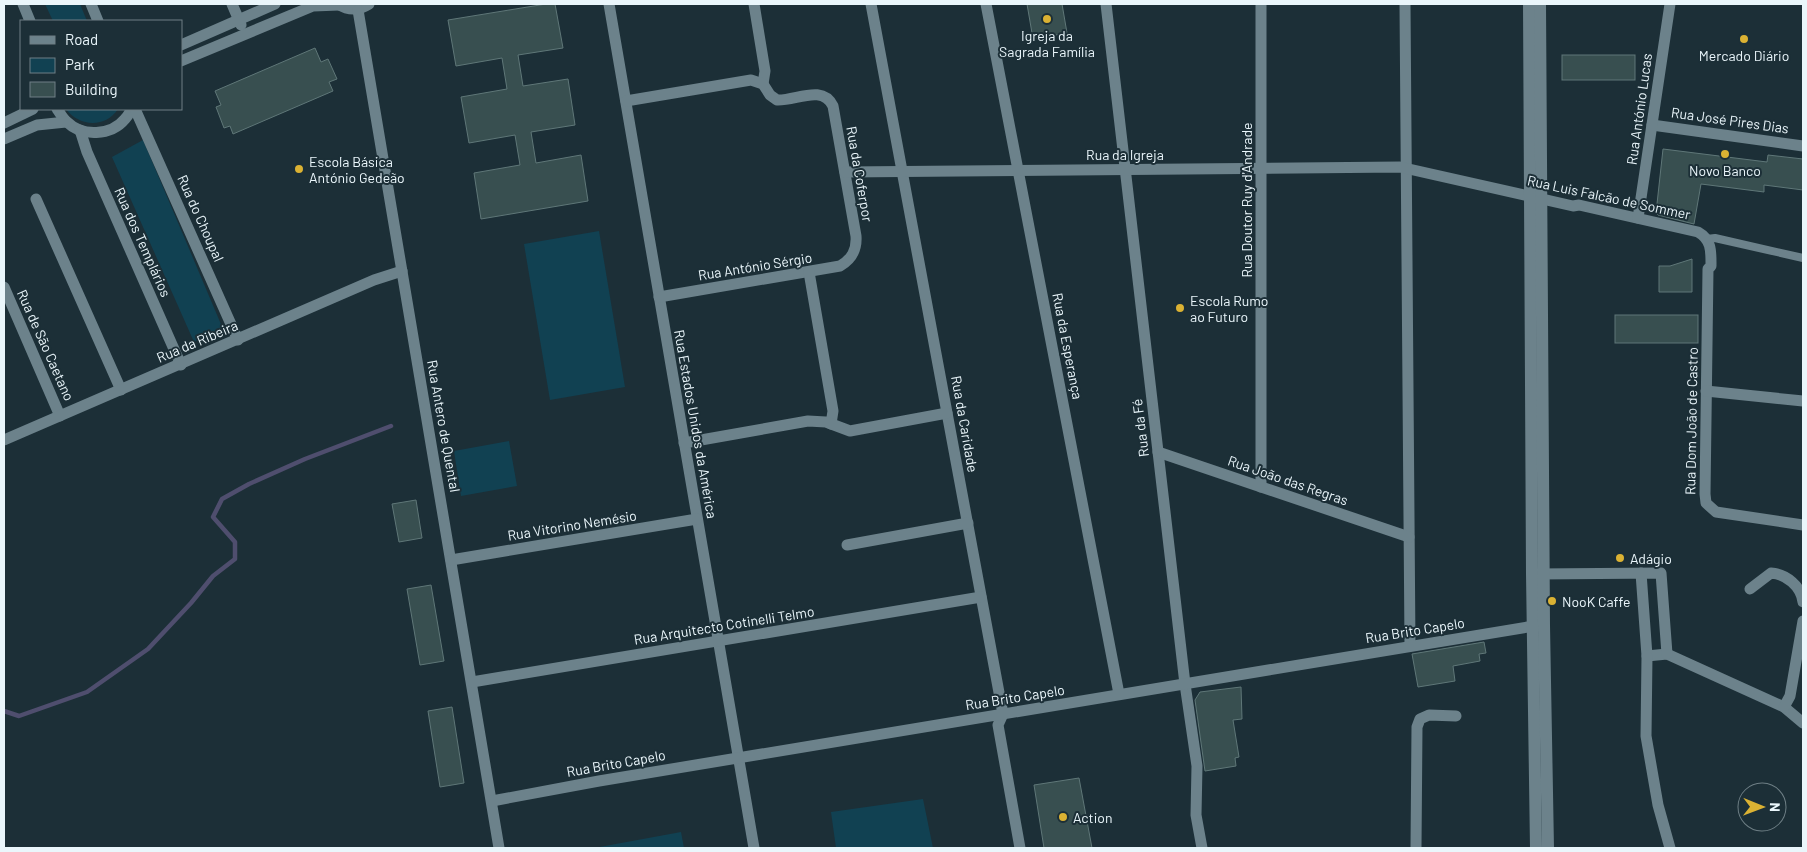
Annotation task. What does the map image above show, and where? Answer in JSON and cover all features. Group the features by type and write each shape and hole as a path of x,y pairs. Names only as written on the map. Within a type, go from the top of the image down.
{"street":[{"path":"23,4 30,20"},
{"path":"91,4 98,20"},
{"path":"232,4 245,34"},
{"path":"182,44 275,4"},
{"path":"182,61 313,6 339,4 348,9 358,10 369,4"},
{"name":"Rua Estados Unidos da América","path":"609,4 754,848"},
{"path":"626,101 751,80 763,84 765,71 754,4"},
{"name":"Rua da Caridade","path":"871,4 1003,714 998,724 1020,848"},
{"name":"Rua da Esperança","path":"986,4 1120,694"},
{"name":"Rua da Fé","path":"1106,4 1185,684 1197,766 1196,814 1202,848"},
{"name":"Rua Doutor Ruy d'Andrade","path":"1261,4 1261,487"},
{"path":"1405,4 1410,646"},
{"path":"1528,4 1535,198 1538,574 1536,848"},
{"path":"1535,198 1540,4"},
{"name":"Rua António Lucas","path":"1638,218 1670,4"},
{"name":"Rua Antero de Quental","path":"358,10 499,848"},
{"name":"Rua da Coferpor","path":"763,84 770,95 777,100 817,94 827,98 833,106 856,236 856,243 851,257"},
{"path":"4,123 31,110"},
{"path":"58,110 66,122 80,130 96,133 112,129 125,120 132,110"},
{"name":"Rua do Choupal","path":"133,110 238,340"},
{"path":"4,140 38,125 66,122"},
{"name":"Rua José Pires Dias","path":"1652,125 1803,146"},
{"name":"Rua dos Templários","path":"80,130 87,152 181,365"},
{"name":"Rua da Igreja","path":"845,172 1406,168"},
{"name":"Rua Luis Falcão de Sommer","path":"1406,168 1535,198 1573,206 1579,205 1693,230 1707,239 1715,238 1803,258"},
{"path":"36,199 121,390"},
{"name":"Rua Dom João de Castro","path":"1707,239 1711,254 1711,266 1708,269 1704,494 1708,507 1716,512 1803,525"},
{"name":"Rua António Sérgio","path":"659,297 840,266 851,257"},
{"name":"Rua da Ribeira","path":"4,440 374,280 402,271"},
{"path":"809,272 833,411 831,424"},
{"name":"Rua de São Caetano","path":"4,287 60,416"},
{"path":"1706,391 1803,401"},
{"path":"684,442 808,421 831,424 844,430 854,431 947,414"},
{"name":"Rua João das Regras","path":"1158,452 1409,537"},
{"name":"Rua Vitorino Nemésio","path":"451,560 697,519"},
{"path":"847,545 968,523"},
{"path":"1641,573 1647,656 1646,736 1658,805 1670,848"},
{"path":"1538,574 1661,573 1667,654"},
{"path":"1750,589 1771,573 1781,574 1802,595 1803,602"},
{"name":"Rua Arquitecto Cotinelli Telmo","path":"472,682 982,597"},
{"path":"1784,708 1790,696 1803,621"},
{"path":"1538,625 1548,848"},
{"name":"Rua Brito Capelo","path":"492,801 738,758 1538,625"},
{"path":"1647,656 1667,654 1784,708 1803,723"},
{"path":"1416,848 1417,727 1420,719 1429,715 1456,716"}],"green space":[{"path":"45,4 80,4 87,20 53,20"},
{"path":"67,110 117,110 107,120 92,123 85,122 71,115"},
{"path":"143,140 223,329 194,342 112,157"},
{"path":"599,231 625,387 550,400 524,244"},
{"path":"509,441 517,486 461,496 454,451"},
{"path":"923,799 933,848 836,848 831,812"},
{"path":"681,832 684,848 594,848"}],"building":[{"path":"555,4 563,48 518,55 523,86 568,79 575,125 531,132 536,163 581,155 588,201 481,219 474,173 520,165 515,135 469,143 461,97 507,89 502,58 456,66 448,20"},
{"name":"Igreja da Sagrada Família","path":"1027,4 1062,4 1067,33 1033,39"},
{"path":"315,48 321,62 328,59 337,79 329,82 333,91 233,134 230,126 224,128 216,107 221,105 215,91"},
{"path":"1562,55 1635,55 1635,80 1562,80"},
{"path":"1663,149 1767,162 1768,155 1803,159 1803,190 1764,185 1764,192 1701,184 1694,224 1658,215 1656,213"},
{"path":"1692,259 1692,292 1659,292 1659,266 1670,266"},
{"path":"1615,315 1698,315 1698,343 1615,343"},
{"path":"416,500 422,538 399,542 392,504"},
{"path":"431,585 444,661 420,665 407,589"},
{"path":"1484,642 1486,653 1479,654 1480,661 1453,666 1455,681 1418,687 1412,654"},
{"path":"1241,687 1242,719 1233,720 1239,757 1235,758 1236,766 1205,771 1195,700 1200,692"},
{"path":"452,707 464,783 440,787 428,711"},
{"name":"Action","path":"1079,778 1092,848 1044,848 1034,785"}],"waterway":[{"path":"4,711 19,716 87,692 148,649 191,603 213,576 235,559 235,542 213,517 222,499 249,484 305,459 391,426"}],"place":[{"name":"Igreja da Sagrada Família","path":"1047,19"},
{"name":"Mercado Diário","path":"1744,39"},
{"name":"Novo Banco","path":"1725,154"},
{"name":"Escola Básica António Gedeão","path":"299,169"},
{"name":"Escola Rumo ao Futuro","path":"1180,308"},
{"name":"Adágio","path":"1620,558"},
{"name":"NooK Caffe","path":"1552,601"},
{"name":"Action","path":"1063,817"}]}
